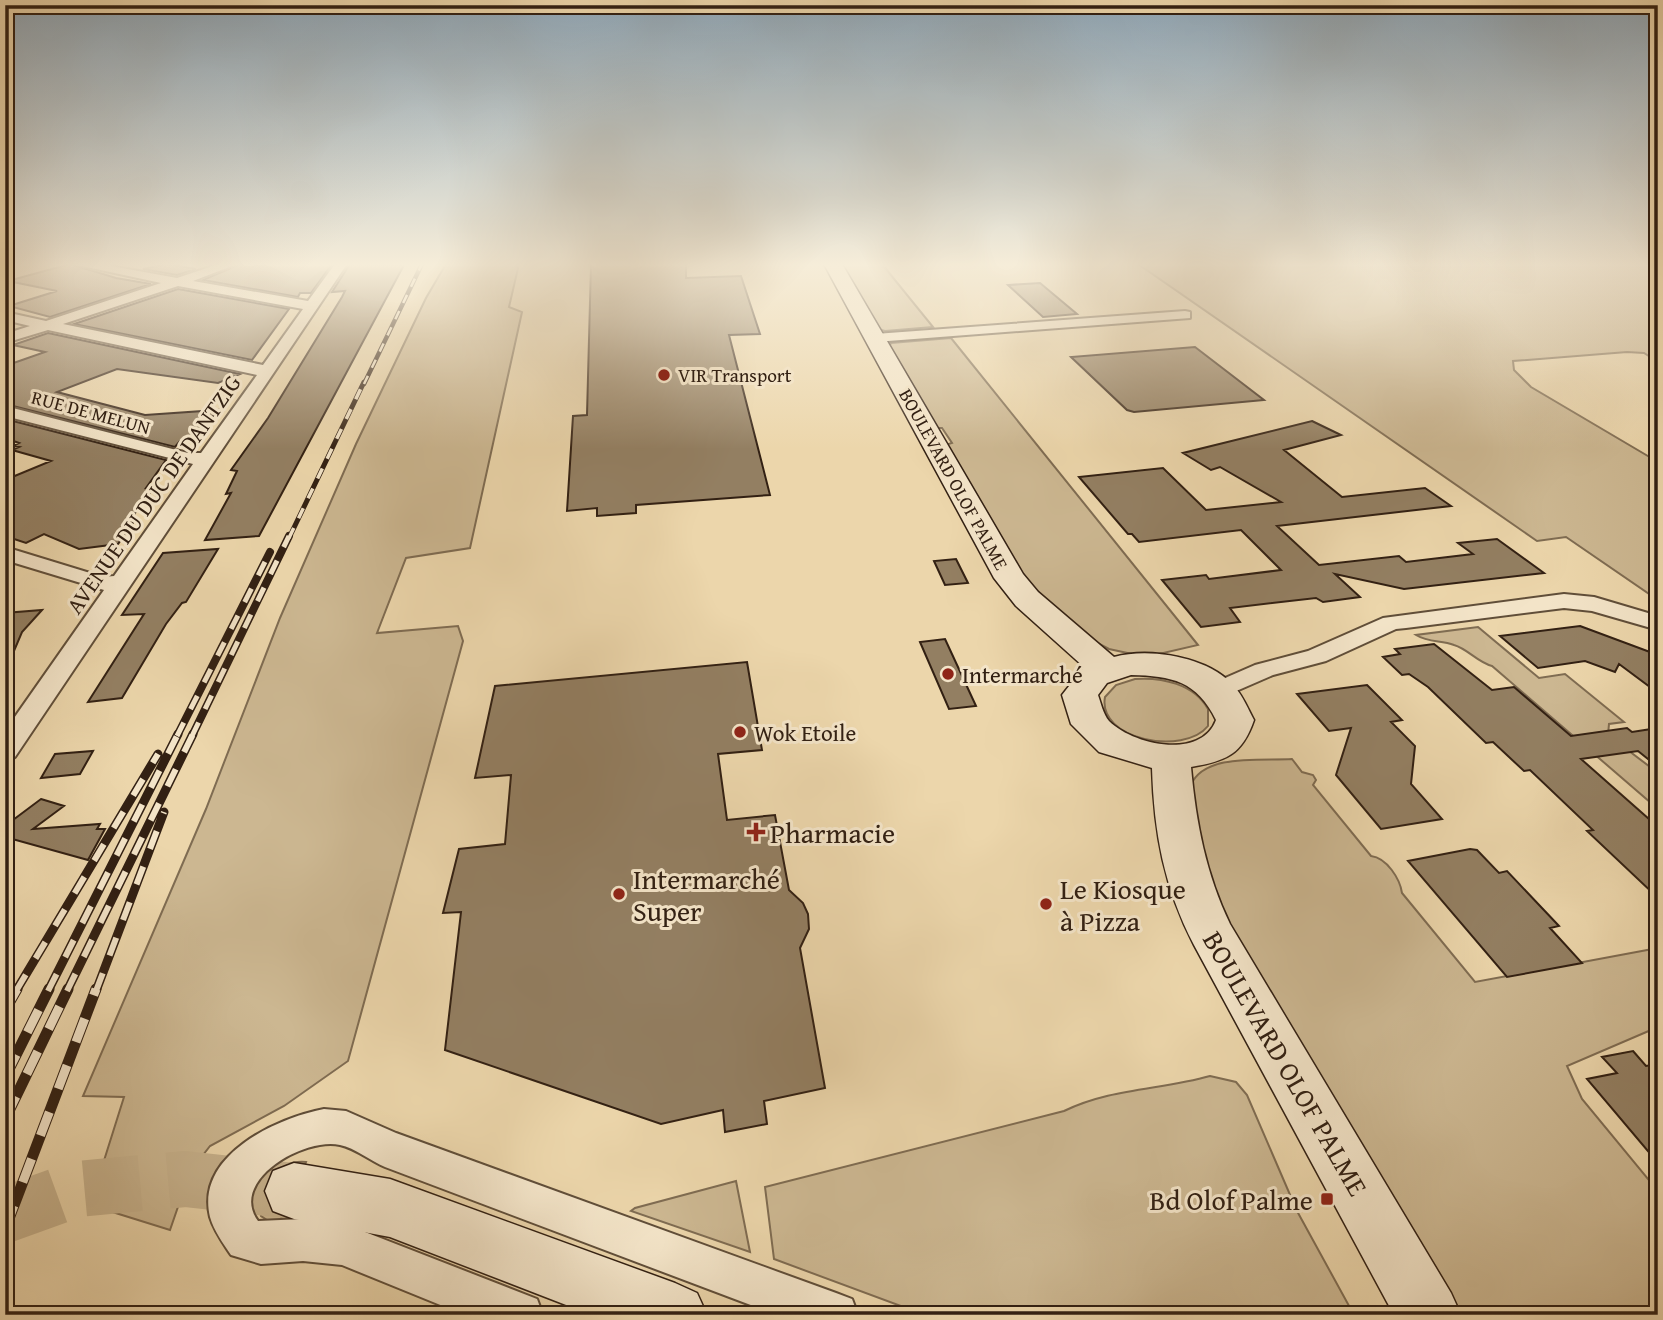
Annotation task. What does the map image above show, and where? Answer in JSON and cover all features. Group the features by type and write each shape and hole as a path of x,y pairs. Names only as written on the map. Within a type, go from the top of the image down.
{"street":[{"path":"5,339 44,326"},
{"path":"49,326 251,370 268,370"},
{"name":"AVENUE DU DUC DE DANTZIG","path":"7,746 299,326"},
{"name":"BOULEVARD OLOF PALME","path":"868,326 1010,578 1027,599 1107,669"},
{"path":"875,338 1042,326"},
{"name":"RUE DE MELUN","path":"5,411 188,459 208,458"},
{"path":"5,553 102,584 121,582"},
{"path":"1218,690 1264,670 1317,656 1378,628 1406,621 1563,601 1594,604 1658,623"},
{"path":"1152,664 1176,669 1218,690 1234,713 1236,721 1232,737 1219,749 1208,753 1171,758 1130,750 1112,742 1097,731 1084,715 1080,695 1085,684 1107,669 1152,664"},
{"name":"BOULEVARD OLOF PALME","path":"1171,758 1174,813 1190,887 1211,932 1429,1315"},
{"path":"521,1315 342,1244 303,1240 246,1240 230,1216 232,1191 247,1162 260,1152 309,1129 341,1127 385,1148 836,1315"},
{"path":"295,1191 390,1208 675,1315"}],"shaded area":[{"path":"413,326 519,326 470,548 406,558 377,633 458,626 463,641 348,1061 284,1106 210,1146 190,1172 170,1230 90,1205 124,1097 83,1096 206,809 280,618 356,444"},
{"path":"876,326 933,327 885,331"},
{"path":"1227,326 1658,326 1658,362 1644,353 1627,352 1513,361 1514,370 1531,387 1658,462 1658,600 1566,537 1537,541"},
{"path":"951,338 1198,645 1146,657 1109,649 1088,638 1027,582 945,445 952,443 942,428 935,428 889,347 891,343"},
{"path":"1478,627 1539,678 1565,674 1624,722 1609,724 1608,735 1658,773 1658,809 1492,666 1459,647 1416,635"},
{"path":"1135,679 1166,681 1194,693 1208,709 1208,726 1196,735 1181,740 1163,741 1144,739 1114,724 1106,712 1105,697 1116,685"},
{"path":"1292,759 1302,772 1313,775 1316,780 1313,785 1371,856 1392,870 1402,893 1475,982 1658,948 1658,1027 1567,1066 1582,1099 1658,1191 1658,1315 1451,1315 1210,892 1191,785 1198,775 1221,763"},
{"path":"1210,1076 1236,1082 1247,1095 1297,1211 1354,1315 925,1315 774,1259 765,1187 1064,1111 1100,1098"},
{"path":"306,1162 280,1221 270,1222 261,1216 260,1195 269,1177 285,1165"},
{"path":"736,1181 750,1252 631,1211 635,1208"}],"building":[{"path":"82,326 277,326 252,360"},
{"path":"325,326 372,326 259,536 205,540 231,493 226,494 237,471 231,470 268,418"},
{"name":"VIR Transport","path":"589,326 757,326 760,334 729,335 770,495 636,505 636,513 597,516 597,508 567,511 573,416 587,415"},
{"path":"48,333 240,374 218,383 117,369 57,392 145,415 218,410 194,440 180,441 175,447 5,404 5,366 45,352 13,345"},
{"path":"1195,347 1264,400 1134,412 1127,410 1071,357"},
{"path":"5,419 166,460 146,488 154,487 130,520 135,520 118,544 79,549 44,534 26,543 5,536 5,480 51,461 12,450 19,447 13,446 19,443 5,438"},
{"path":"1312,421 1341,435 1284,450 1342,497 1425,488 1451,506 1277,526 1319,565 1399,556 1406,562 1473,554 1458,543 1497,539 1544,573 1404,589 1335,574 1360,597 1323,602 1316,598 1230,608 1240,622 1201,627 1162,580 1206,575 1209,579 1281,570 1241,530 1139,542 1132,534 1128,534 1079,477 1163,468 1206,510 1281,502 1220,467 1211,470 1183,453"},
{"path":"218,549 186,602 182,603 166,624 122,698 88,702 144,614 122,615 163,553"},
{"path":"956,559 968,583 945,585 934,561"},
{"path":"42,610 22,632 5,672 5,613"},
{"path":"1580,626 1658,655 1658,693 1619,664 1615,672 1585,661 1538,668 1500,636"},
{"name":"Intermarché","path":"945,639 976,706 949,709 920,642"},
{"path":"1434,644 1492,690 1514,687 1571,736 1627,728 1632,732 1658,728 1658,767 1638,751 1581,759 1658,827 1658,898 1587,831 1593,830 1530,770 1524,771 1493,742 1486,743 1428,687 1409,674 1402,675 1383,657 1400,654 1395,649"},
{"name":"Intermarché Super","path":"747,662 762,750 718,754 727,820 775,815 789,890 803,903 808,914 809,929 800,948 825,1088 764,1101 767,1124 725,1132 723,1110 661,1124 445,1050 461,912 443,913 459,849 505,844 511,775 475,778 495,686"},
{"path":"1367,685 1402,720 1391,722 1415,746 1411,784 1442,819 1381,829 1336,775 1351,728 1329,731 1297,694"},
{"path":"93,751 80,774 41,778 55,754"},
{"path":"41,799 64,806 33,829 100,824 97,829 105,829 88,860 5,837 5,826"},
{"path":"1477,850 1499,873 1507,871 1559,926 1550,928 1582,963 1507,977 1408,861"},
{"path":"1633,1051 1646,1066 1658,1064 1658,1163 1587,1079 1617,1073 1602,1057"}],"tunnel":[{"path":"5,1215 77,1189 185,1179 294,1191"}],"railway":[{"path":"364,384 392,326"},
{"path":"289,538 364,382"},
{"path":"192,736 289,536"},
{"path":"177,736 270,552"},
{"path":"48,991 178,734"},
{"path":"67,991 193,734"},
{"path":"16,991 158,754"},
{"path":"96,991 164,812"},
{"path":"5,1010 17,989"},
{"path":"5,1119 68,989"},
{"path":"5,1229 96,989"},
{"path":"5,1077 48,991"}],"place":[{"name":"VIR Transport","path":"664,375"},
{"name":"Intermarché","path":"948,674"},
{"name":"Wok Etoile","path":"740,732"},
{"name":"Pharmacie","path":"756,832"},
{"name":"Intermarché Super","path":"619,894"},
{"name":"Le Kiosque à Pizza","path":"1046,904"},
{"name":"Bd Olof Palme","path":"1327,1199"}]}
